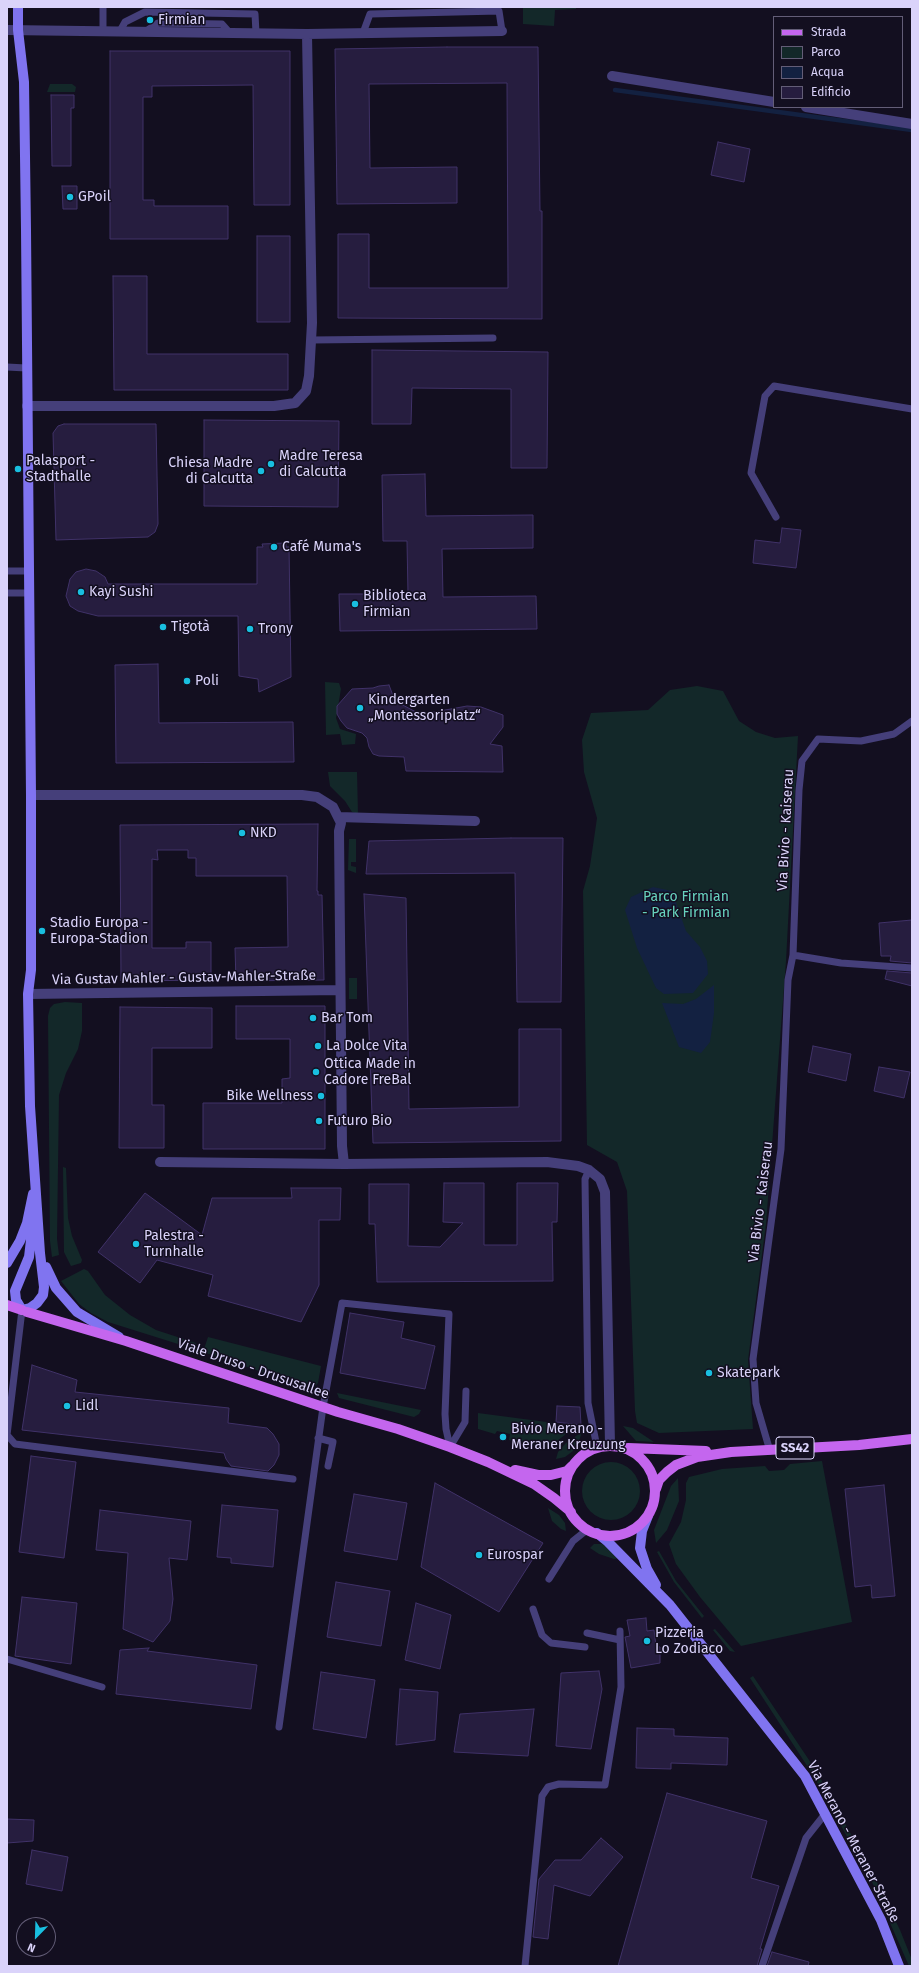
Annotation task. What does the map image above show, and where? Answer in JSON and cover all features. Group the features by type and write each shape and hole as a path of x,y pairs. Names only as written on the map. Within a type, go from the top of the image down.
{"main road":[{"path":"18,7 18,30 24,82 31,795 31,970 28,994 30,1106 36,1169 39,1240 44,1287 43,1294 30,1308 24,1311 16,1300 15,1291 29,1257 32,1237 36,1169"},
{"path":"7,1263 20,1241 27,1223 35,1186"},
{"path":"39,1240 49,1274 56,1288 77,1312 126,1341"},
{"name":"Viale Druso - Drususallee","path":"7,1305 126,1341 323,1407 398,1429 450,1447 488,1462 534,1484 571,1512"},
{"name":"SS42","path":"610,1445 642,1449 731,1452 859,1445 912,1439"},
{"path":"610,1445 630,1450 646,1463 654,1477 656,1493 652,1509 648,1516 638,1526 626,1533 607,1535 592,1531 578,1522 571,1512 565,1493 566,1483 572,1466 588,1452 597,1447 610,1445"},
{"name":"SS42","path":"656,1493 656,1486 660,1480 676,1465 697,1457 731,1452"},
{"name":"Viale Druso - Drususallee","path":"488,1462 538,1475 558,1474 567,1471 572,1466"},
{"name":"Via Merano - Meraner Straße","path":"648,1516 640,1540 642,1556 652,1579 670,1605 805,1776 881,1920 899,1966"},
{"name":"Via Merano - Meraner Straße","path":"592,1531 608,1542 670,1605"}],"street":[{"path":"7,30 307,34 502,31"},
{"path":"27,406 274,406 295,403 306,391 309,376 312,340 307,34"},
{"path":"612,76 773,102"},
{"path":"812,108 912,124"},
{"path":"31,795 302,795 317,797 333,807 341,823 339,831 340,990 342,1146 344,1164"},
{"path":"338,817 475,821"},
{"name":"Via Gustav Mahler - Gustav-Mahler-Straße","path":"28,994 340,990"},
{"path":"160,1162 344,1164 548,1162 578,1166 589,1170 600,1179 605,1192 610,1445"}],"lane":[{"path":"103,7 103,31"},
{"path":"364,33 370,14 484,11 499,11 502,31"},
{"path":"120,31 125,22 145,12 255,14 256,33"},
{"path":"312,340 493,338"},
{"path":"7,367 26,368"},
{"path":"776,517 752,473 765,396 774,386 912,409"},
{"path":"7,571 28,571"},
{"path":"7,593 29,592"},
{"name":"Via Bivio - Kaiserau","path":"770,1451 756,1404 753,1359 781,1149 788,980 793,955 799,790 802,761 818,739 861,741 894,734 912,721"},
{"path":"793,955 841,963 912,968"},
{"path":"589,1170 585,1179 588,1403 597,1447"},
{"path":"279,1727 318,1438 342,1303 449,1314 445,1414 446,1429 450,1447"},
{"path":"24,1311 7,1437 15,1444 294,1479"},
{"path":"450,1447 465,1422 466,1391"},
{"path":"318,1438 333,1442 328,1466"},
{"path":"549,1579 573,1541 592,1531"},
{"path":"533,1609 542,1635 551,1643 585,1647"},
{"path":"525,1966 542,1796 548,1787 559,1784 605,1785 621,1687 620,1632"},
{"path":"587,1633 620,1640"},
{"path":"7,1659 102,1687"},
{"path":"762,1966 806,1838 825,1814"}],"green space":[{"path":"523,7 576,7 576,9 555,10 554,26 523,24"},
{"path":"50,84 72,84 76,87 75,92 47,92"},
{"path":"325,682 339,683 341,689 336,718 340,729 356,734 355,744 342,745 340,734 326,735"},
{"name":"Parco Firmian - Park Firmian","path":"697,686 723,691 739,721 756,732 775,738 798,736 786,961 766,1224 748,1360 753,1429 659,1433 637,1423 635,1411 627,1191 617,1162 587,1145 583,891 590,866 597,818 584,772 582,740 591,713 648,710 670,690"},
{"path":"328,772 357,772 358,814 352,812 345,801 330,786"},
{"path":"349,839 356,839 356,862 351,862 351,866 356,867 356,873 348,870"},
{"path":"349,978 357,978 357,999 349,999"},
{"path":"65,1002 82,1003 82,1031 78,1049 66,1073 59,1095 57,1239 59,1255 52,1257 50,1241 48,1016 50,1008 54,1004"},
{"path":"63,1167 66,1168 68,1218 72,1236 82,1260 81,1263 71,1266 64,1252"},
{"path":"84,1269 88,1271 105,1295 130,1315 156,1330 196,1343 194,1349 108,1322 91,1313 79,1304 61,1281"},
{"path":"208,1337 321,1366 318,1383 312,1389 203,1352"},
{"path":"337,1393 421,1410 419,1414 414,1417 339,1398"},
{"path":"478,1413 554,1423 554,1429 570,1431 548,1448 526,1444 509,1440 510,1434 497,1431 495,1434 478,1429"},
{"path":"623,1426 633,1428 654,1442 636,1441"},
{"path":"582,1432 578,1444 573,1451 565,1457 556,1459 558,1452 566,1443"},
{"path":"822,1461 852,1622 741,1646 700,1597 676,1564 669,1544 681,1522 686,1500 686,1483 689,1477 722,1469 765,1466 769,1471 784,1470 790,1464"},
{"path":"611,1462 622,1464 635,1475 638,1480 640,1491 638,1502 627,1515 622,1518 611,1520 600,1518 587,1507 584,1502 582,1491 584,1480 595,1467 600,1464"},
{"path":"678,1478 679,1501 667,1530 656,1543 654,1530 671,1486"},
{"path":"548,1508 559,1515 565,1523 566,1531 561,1529 552,1521"},
{"path":"594,1544 602,1544 612,1549 619,1558 614,1559 599,1554 590,1548"},
{"path":"659,1551 676,1581 704,1616 702,1618 674,1582 657,1552"},
{"path":"715,1629 735,1652 730,1651 713,1630"},
{"path":"753,1676 817,1772 876,1880 900,1930 912,1960 912,1966 909,1966 872,1882 813,1775 750,1678"}],"water":[{"path":"653,887 672,891 686,931 700,947 707,961 708,974 693,993 664,994 656,988 637,948 625,910 631,897"},
{"path":"714,985 714,1013 710,1042 701,1053 679,1047 662,1003 683,1004 696,999"}],"building":[{"path":"538,47 540,211 542,211 542,319 338,318 338,234 369,234 369,288 508,288 507,83 369,84 370,168 457,167 457,203 337,204 335,49"},
{"path":"110,51 290,51 290,205 254,205 253,85 152,86 152,97 143,97 143,200 154,200 154,206 228,206 228,239 110,239"},
{"path":"51,95 74,95 74,108 71,108 71,166 52,166"},
{"path":"718,142 750,149 744,182 711,175"},
{"name":"GPoil","path":"62,186 77,186 77,209 63,209"},
{"path":"257,236 290,236 290,322 257,322"},
{"path":"113,276 147,276 147,354 288,354 288,390 114,390"},
{"path":"372,350 548,352 547,468 511,468 511,389 412,388 411,424 372,424"},
{"name":"Madre Teresa di Calcutta","path":"204,420 339,421 338,507 204,506"},
{"path":"64,424 156,424 158,524 155,532 148,537 56,540 53,433 58,426"},
{"path":"425,474 426,516 533,515 533,548 442,549 443,597 536,596 537,629 340,631 339,594 408,594 407,541 383,541 382,475"},
{"path":"782,528 801,530 796,568 753,563 755,540 780,543"},
{"path":"286,543 286,547 289,547 291,677 259,692 258,679 239,676 238,616 98,616 78,611 70,606 66,596 70,579 76,572 86,569 96,571 105,577 108,584 257,584 257,547 263,547 262,544"},
{"path":"158,664 159,723 293,722 294,762 116,763 115,665"},
{"path":"389,685 395,701 416,712 429,713 467,706 481,707 503,715 503,727 490,744 502,746 503,772 406,771 404,757 379,756 373,754 369,747 367,738 362,733 347,728 341,721 337,714 337,706 352,689 373,688"},
{"path":"318,824 317,891 318,895 322,895 324,980 236,981 235,948 288,947 287,876 196,876 196,858 188,858 188,850 157,850 158,860 152,859 152,948 186,948 186,942 211,942 211,980 121,981 120,825"},
{"path":"563,838 561,1002 517,1002 515,873 366,874 369,841"},
{"path":"364,894 406,898 409,1109 519,1107 519,1029 561,1029 561,1141 373,1143"},
{"path":"912,920 912,963 890,961 891,956 881,956 879,923"},
{"path":"887,971 912,973 912,986 885,979"},
{"path":"236,1006 325,1006 325,1149 203,1149 203,1103 282,1103 282,1079 290,1078 290,1039 236,1039"},
{"path":"120,1007 212,1008 212,1048 152,1048 152,1105 164,1105 164,1148 119,1148"},
{"path":"813,1046 851,1054 846,1081 808,1072"},
{"path":"879,1067 910,1072 904,1098 874,1091"},
{"path":"444,1183 484,1183 484,1245 517,1245 517,1183 558,1183 557,1222 552,1222 553,1281 377,1282 375,1224 369,1224 369,1184 409,1184 408,1246 440,1247 463,1223 443,1222"},
{"path":"291,1188 341,1188 340,1220 319,1220 319,1285 301,1322 208,1296 213,1275 157,1260 140,1283 98,1252 145,1193 202,1235 212,1198 292,1198"},
{"path":"350,1313 404,1322 401,1338 435,1346 425,1389 340,1373"},
{"path":"32,1365 77,1380 75,1392 229,1408 228,1423 267,1428 279,1444 279,1455 274,1465 268,1471 231,1466 224,1453 22,1430"},
{"path":"557,1406 580,1407 581,1425 556,1422"},
{"path":"31,1456 76,1462 64,1558 19,1552"},
{"name":"Eurospar","path":"435,1483 543,1543 499,1612 421,1567"},
{"path":"884,1485 895,1596 872,1598 871,1585 855,1587 845,1489"},
{"path":"354,1494 407,1503 397,1560 344,1551"},
{"path":"222,1505 278,1510 273,1567 231,1563 231,1558 217,1557"},
{"path":"100,1510 191,1521 187,1560 169,1558 173,1599 170,1621 153,1642 123,1629 128,1553 96,1550"},
{"path":"336,1582 390,1591 381,1646 327,1637"},
{"path":"22,1597 77,1603 71,1664 15,1656"},
{"path":"416,1603 451,1615 440,1669 405,1660"},
{"path":"646,1618 647,1631 654,1630 656,1646 660,1647 660,1663 631,1668 625,1637 630,1636 627,1620"},
{"path":"149,1648 147,1651 257,1665 251,1709 116,1694 120,1650"},
{"path":"599,1671 602,1689 591,1749 556,1746 561,1673"},
{"path":"321,1672 375,1680 366,1738 313,1729"},
{"path":"400,1689 438,1692 435,1740 396,1745"},
{"path":"534,1709 528,1756 454,1752 460,1714"},
{"path":"637,1728 674,1729 674,1736 728,1738 727,1765 671,1763 671,1769 636,1768"},
{"path":"667,1793 767,1821 751,1878 779,1886 760,1949 762,1949 757,1966 618,1966"},
{"path":"7,1819 34,1820 33,1841 7,1843"},
{"path":"601,1838 623,1857 590,1896 554,1885 548,1939 533,1937 539,1879 555,1860 581,1860"},
{"path":"32,1850 68,1857 62,1891 26,1884"},
{"path":"772,1952 809,1962 808,1966 767,1966"}],"waterway":[{"path":"615,90 912,130"}],"place":[{"name":"Firmian","path":"150,20"},
{"name":"GPoil","path":"70,197"},
{"name":"Madre Teresa di Calcutta","path":"271,464"},
{"name":"Palasport - Stadthalle","path":"18,469"},
{"name":"Chiesa Madre di Calcutta","path":"261,471"},
{"name":"Café Muma's","path":"274,547"},
{"name":"Kayi Sushi","path":"81,592"},
{"name":"Biblioteca Firmian","path":"355,604"},
{"name":"Tigotà","path":"163,627"},
{"name":"Trony","path":"250,629"},
{"name":"Poli","path":"187,681"},
{"name":"Kindergarten „Montessoriplatz“","path":"360,708"},
{"name":"NKD","path":"242,833"},
{"name":"Stadio Europa - Europa-Stadion","path":"42,931"},
{"name":"Bar Tom","path":"313,1018"},
{"name":"La Dolce Vita","path":"318,1046"},
{"name":"Ottica Made in Cadore FreBal","path":"316,1072"},
{"name":"Bike Wellness","path":"321,1096"},
{"name":"Futuro Bio","path":"319,1121"},
{"name":"Palestra - Turnhalle","path":"136,1244"},
{"name":"Skatepark","path":"709,1373"},
{"name":"Lidl","path":"67,1406"},
{"name":"Bivio Merano - Meraner Kreuzung","path":"503,1437"},
{"name":"Eurospar","path":"479,1555"},
{"name":"Pizzeria Lo Zodiaco","path":"647,1641"}]}
